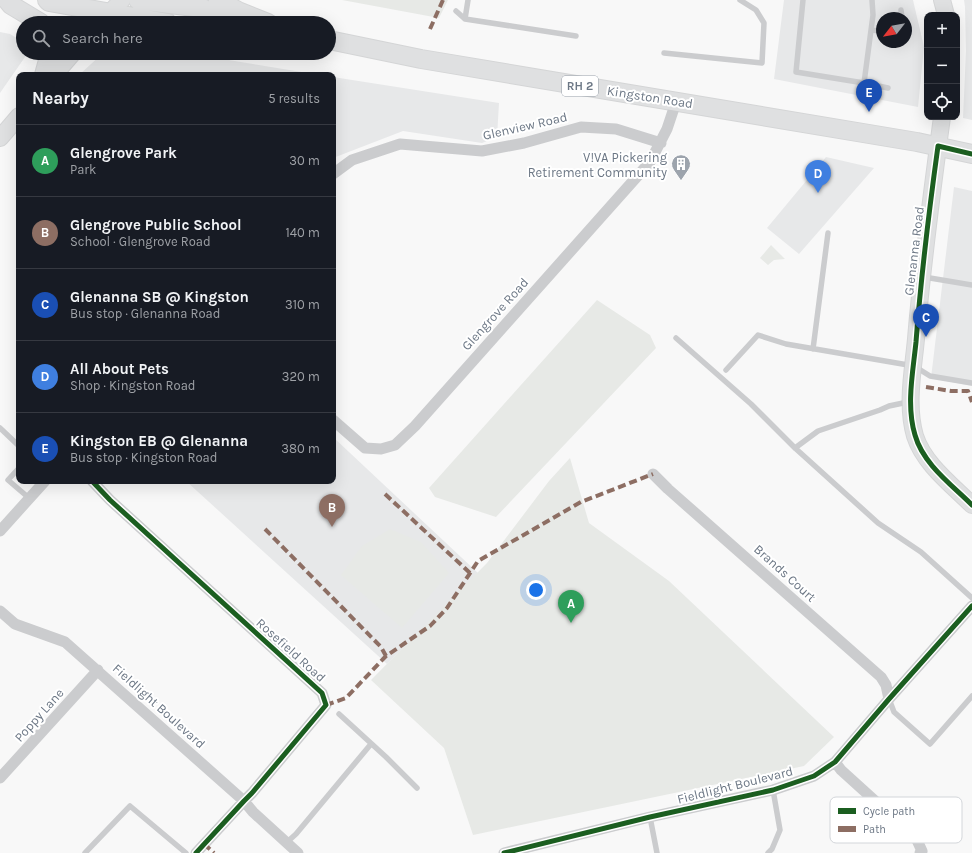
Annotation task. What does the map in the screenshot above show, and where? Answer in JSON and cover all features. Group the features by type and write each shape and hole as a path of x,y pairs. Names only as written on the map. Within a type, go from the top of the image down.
{"main road":[{"path":"7,0 30,16"},
{"path":"47,0 49,2 132,16"},
{"path":"138,0 202,8 216,16"},
{"path":"218,0 250,16"},
{"name":"Kingston Road","path":"336,41 421,59 938,146 972,154"},
{"path":"45,72 48,60"}],"street":[{"path":"942,0 945,12"},
{"path":"57,72 67,60"},
{"path":"661,143 669,126 676,102"},
{"path":"0,138 16,119"},
{"name":"Glenanna Road","path":"942,120 922,277 910,401 915,435 920,447 932,465 972,505"},
{"name":"Glenview Road","path":"336,172 352,160 400,144 482,151 524,143 581,127 616,129 661,143"},
{"name":"Glengrove Road","path":"336,423 365,448 381,449 395,444 414,426 650,162 661,143"},
{"name":"Brands Court","path":"653,474 668,489 881,677 886,685 889,699"},
{"path":"0,531 43,484"},
{"name":"Rosefield Road","path":"95,484 116,505 322,693 326,706 252,793 196,853"},
{"name":"Fieldlight Boulevard","path":"504,853 535,850 650,817 773,790 814,776 835,762 972,606"},
{"name":"Fieldlight Boulevard","path":"0,610 15,624 65,642 244,801 253,812 298,853"},
{"name":"Poppy Lane","path":"0,778 98,670"},
{"path":"835,762 841,770 871,797"},
{"path":"918,843 922,851 920,853"}],"lane":[{"path":"465,19 468,0"},
{"path":"664,53 762,63 764,23 756,10 740,0"},
{"path":"803,0 796,72 888,88"},
{"path":"864,83 873,15 872,0"},
{"path":"456,11 465,19 576,36"},
{"path":"871,30 876,30"},
{"path":"813,349 828,233"},
{"path":"922,277 972,285"},
{"path":"726,370 758,335 786,344 914,366 930,376 972,383"},
{"path":"676,338 751,404 795,448 878,523 920,552 972,598"},
{"path":"795,448 818,431 889,406 910,401"},
{"path":"0,428 16,443"},
{"path":"16,471 8,480 29,498"},
{"path":"889,699 894,712 930,744 972,696"},
{"path":"339,714 386,757 416,788"},
{"path":"286,843 296,834 371,744"},
{"name":"Fieldlight Boulevard","path":"768,853 772,849 780,830 773,790"},
{"path":"85,853 130,806 186,853"},
{"path":"650,817 657,853"}],"shaded area":[{"path":"342,0 448,0 439,18"},
{"path":"784,0 913,0 924,47 918,107 774,79"},
{"path":"964,0 972,0 972,120 963,118 966,51"},
{"path":"0,32 10,34 16,38 16,60 23,60 0,93"},
{"path":"95,60 229,60 302,72 82,72"},
{"path":"336,77 499,103 497,137 482,143 403,131 336,157"},
{"path":"826,157 874,168 799,254 767,228"},
{"path":"954,187 972,191 972,386 931,378"},
{"path":"771,245 785,259 774,260 768,265 760,258"},
{"path":"597,300 650,335 656,348 496,517 435,497 429,488"},
{"path":"336,440 478,573 387,664 189,484 336,484"},
{"path":"570,458 589,523 669,581 834,737 804,766 473,835 444,748 371,680 487,563 549,481"},
{"path":"390,529 421,542 449,573 402,628 341,575 362,546"}],"marked path":[{"path":"430,29 443,0"},
{"path":"926,387 951,391 968,391 972,402"},
{"path":"326,705 346,698 386,656 430,626 447,608 478,561 581,502 653,474"},
{"path":"385,494 470,573"},
{"path":"265,529 381,647 386,656"},
{"path":"204,844 214,853"}],"cycle path":[{"path":"972,154 938,146 928,219 911,400 912,424 919,446 924,455 931,465 972,505"},
{"path":"95,484 110,500 322,693 326,705 252,793 196,853"},
{"path":"504,853 650,817 773,790 814,776 835,762 972,606"}],"place":[{"name":"Kingston EB @ Glenanna","path":"869,112"},
{"name":"V!VA Pickering Retirement Community","path":"681,181"},
{"name":"All About Pets","path":"818,193"},
{"name":"Glenanna SB @ Kingston","path":"926,337"},
{"name":"Glengrove Public School","path":"332,527"},
{"name":"Glengrove Park","path":"571,623"}]}
